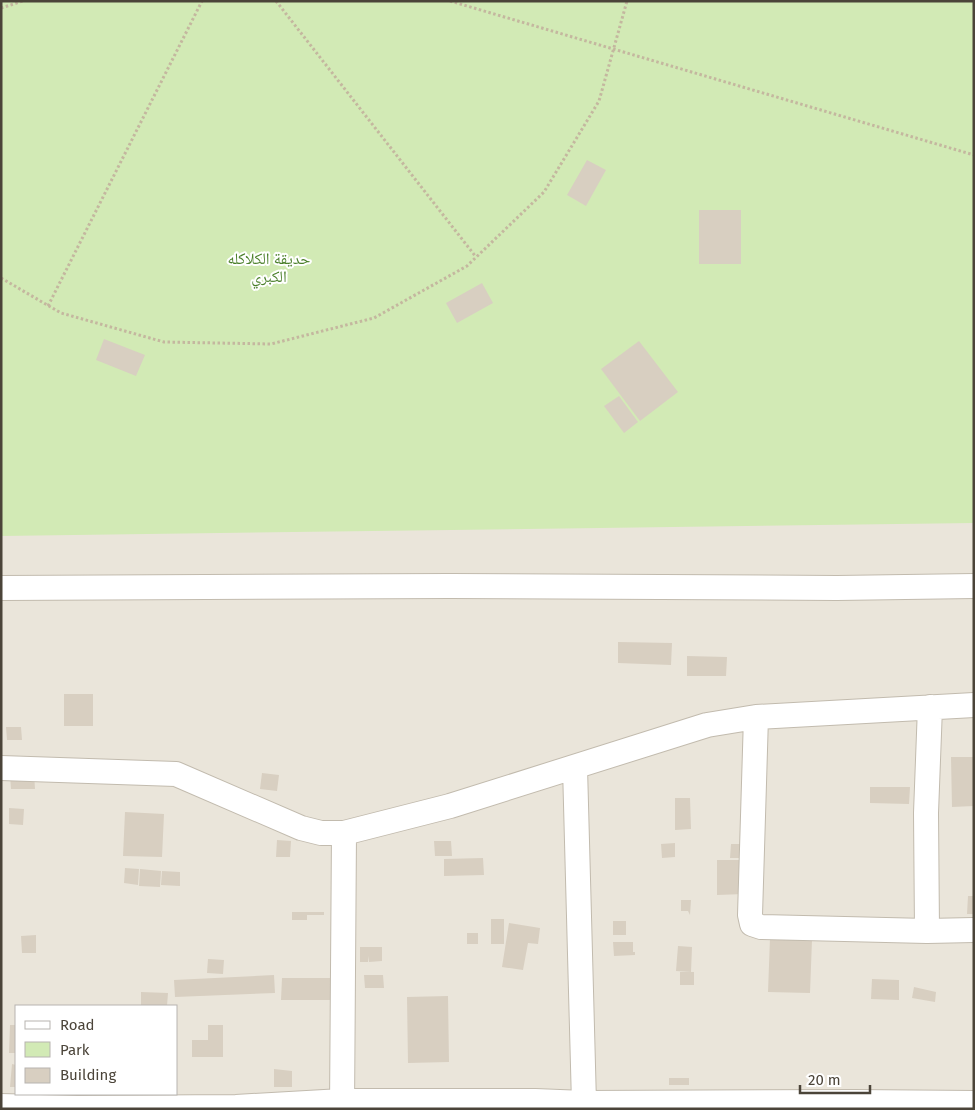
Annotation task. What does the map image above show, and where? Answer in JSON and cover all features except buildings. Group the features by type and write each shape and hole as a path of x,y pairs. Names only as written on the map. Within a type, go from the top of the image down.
{"street":[{"path":"1,588 460,586 837,588 974,586"},
{"path":"1,768 176,774 301,828 321,833 344,833 450,806 707,725 756,717 974,705"},
{"path":"927,931 926,813 930,707"},
{"path":"756,717 750,915 752,924 761,927 927,931 974,930"},
{"path":"575,767 584,1103"},
{"path":"342,1105 344,833"},
{"path":"1,1106 236,1108 584,1103 854,1105 974,1103"}],"path":[{"path":"1,8 23,1"},
{"path":"48,306 202,1"},
{"path":"276,1 476,258"},
{"path":"450,1 974,155"},
{"path":"1,278 61,313 164,342 271,344 374,318 467,266 544,192 599,101 627,1"}],"shaded area":[{"path":"1,1 974,1 974,1109 1,1109"}],"green space":[{"name":"حديقة الكلاكله الكبري","path":"1,1 974,1 974,523 1,536"}]}
